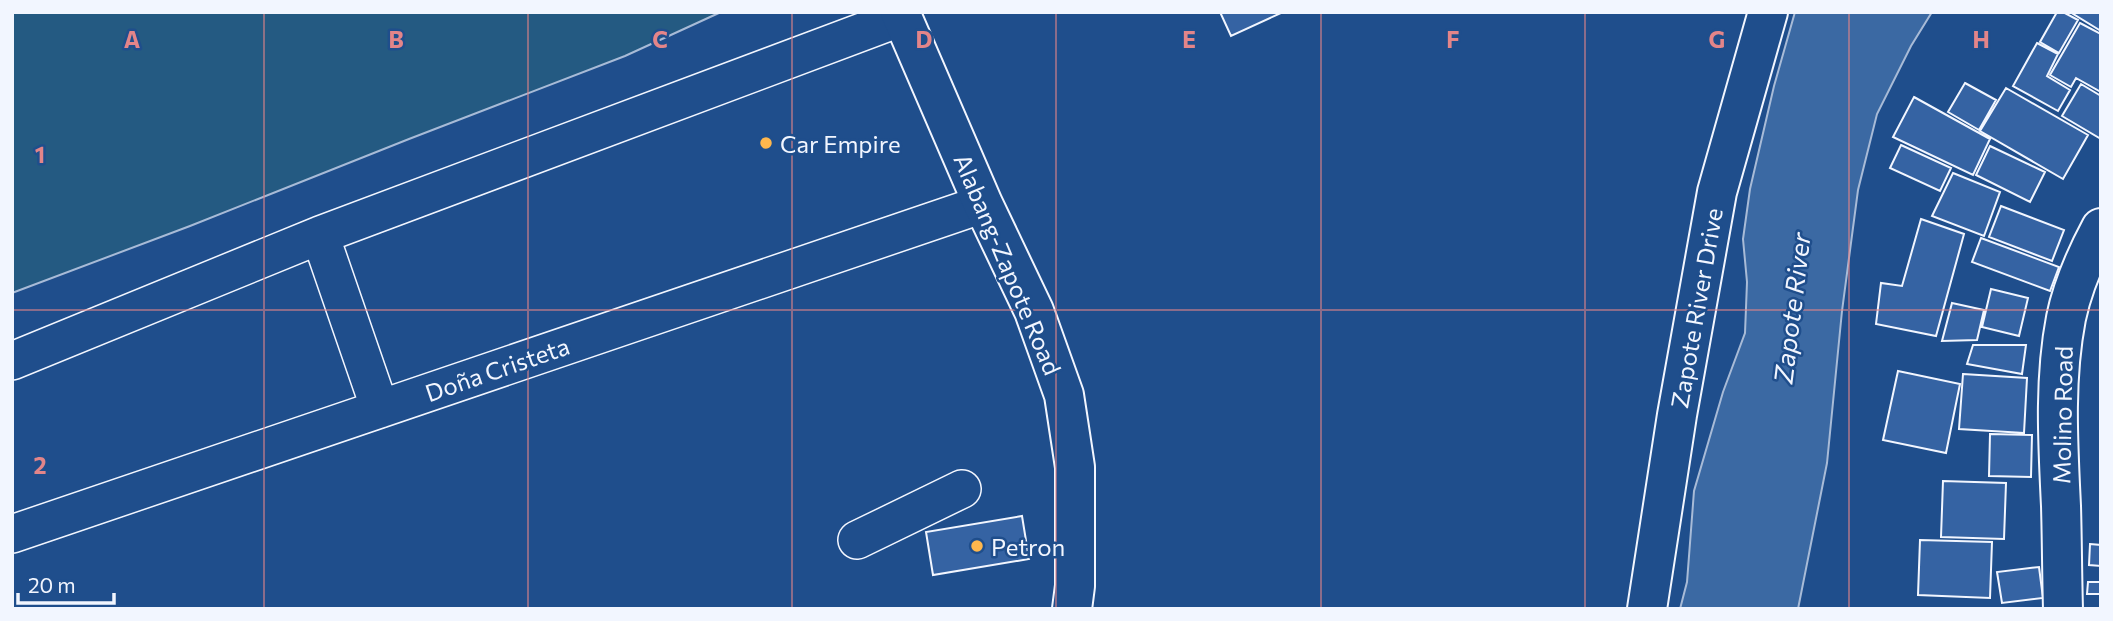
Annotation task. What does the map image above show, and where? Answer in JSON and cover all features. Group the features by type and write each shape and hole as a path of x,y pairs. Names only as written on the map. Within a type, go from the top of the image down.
{"main road":[{"name":"Zapote River Drive","path":"1647,609 1677,415 1717,192 1768,12"},
{"name":"Alabang-Zapote Road","path":"901,14 983,204 1034,311 1064,395 1075,467 1075,586 1072,609"},
{"name":"Molino Road","path":"2063,609 2058,453 2062,346 2067,315 2091,246 2101,228"}],"street":[{"path":"12,361 320,235 901,14"},
{"name":"Doña Cristeta","path":"12,534 983,204"},
{"path":"320,235 380,408"},
{"path":"858,540 962,489"}],"shaded area":[{"path":"12,12 721,12 625,56 12,293"}],"water":[{"name":"Zapote River","path":"1795,12 1932,12 1911,46 1877,114 1858,190 1842,311 1827,463 1798,609 1680,609 1687,582 1694,491 1723,392 1745,333 1747,282 1743,239 1750,189 1774,86"}],"building":[{"path":"1220,12 1283,12 1231,36"},
{"path":"2057,12 2063,12 2078,20 2059,53 2040,42"},
{"path":"2070,12 2101,12 2101,31"},
{"path":"2080,23 2101,34 2101,92 2076,78 2071,87 2050,75"},
{"path":"2037,43 2058,54 2047,76 2070,90 2058,111 2013,86"},
{"path":"1965,83 1996,100 1979,130 1948,112"},
{"path":"2081,84 2101,96 2101,139 2062,116"},
{"path":"2006,88 2088,135 2063,179 1980,131"},
{"path":"1914,97 1990,139 1973,175 1893,137"},
{"path":"1901,145 1951,168 1940,191 1890,168"},
{"path":"1990,146 2045,172 2030,202 1976,175"},
{"path":"1953,173 2000,192 1984,236 1932,216"},
{"path":"2001,206 2064,230 2052,261 1989,237"},
{"path":"1921,219 1964,234 1936,336 1876,324 1881,283 1902,286"},
{"path":"1981,238 2059,267 2050,291 1972,262"},
{"path":"1991,289 2028,298 2019,336 1982,327"},
{"path":"1952,303 1984,310 1977,340 1942,341"},
{"path":"1973,345 2026,345 2022,374 1967,364"},
{"path":"1898,371 1960,384 1946,453 1883,440"},
{"path":"1963,374 2027,378 2024,433 1959,429"},
{"path":"1990,434 2032,435 2031,477 1989,476"},
{"path":"1943,481 2006,483 2004,539 1941,537"},
{"name":"Petron","path":"1022,516 1029,559 933,575 926,532"},
{"path":"1920,540 1992,542 1990,598 1918,595"},
{"path":"2090,544 2101,545 2101,566 2089,565"},
{"path":"2039,567 2043,598 2002,603 1997,572"},
{"path":"2088,582 2101,582 2101,594 2087,594"}],"place":[{"name":"Car Empire","path":"766,143"},
{"name":"Petron","path":"977,546"}]}
